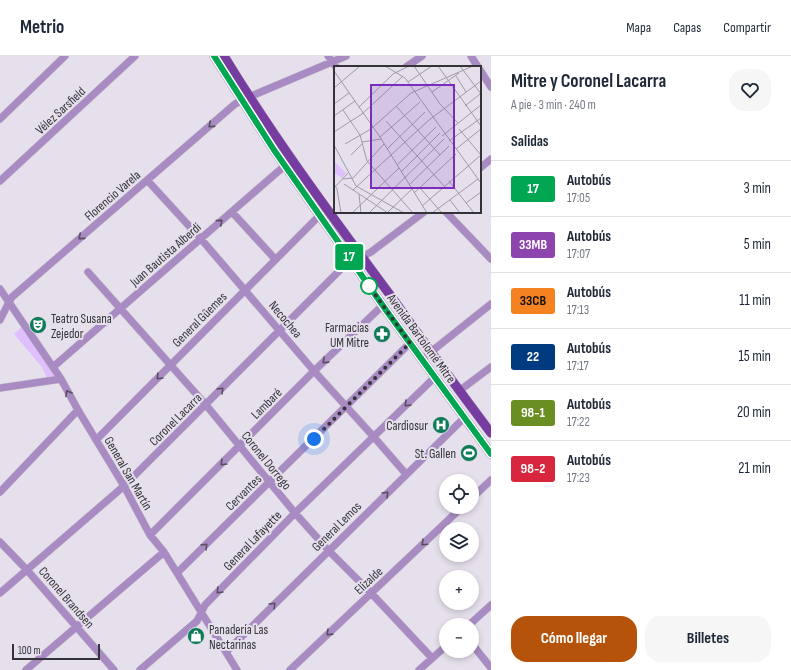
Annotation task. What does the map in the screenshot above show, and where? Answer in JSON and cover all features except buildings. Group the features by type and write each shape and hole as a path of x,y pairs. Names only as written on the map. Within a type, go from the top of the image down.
{"main road":[{"name":"Avenida Bartolomé Mitre","path":"214,56 245,99"},
{"name":"Avenida Bartolomé Mitre","path":"224,56 258,128 288,163 361,257 491,433"},
{"name":"Avenida Bartolomé Mitre","path":"288,163 320,215 352,262 491,454"}],"street":[{"path":"0,119 65,56"},
{"name":"Vélez Sarsfield","path":"0,181 136,56"},
{"name":"Florencio Varela","path":"0,320 9,302 235,104 346,56"},
{"path":"407,66 422,56"},
{"path":"471,56 477,66"},
{"path":"481,72 491,87"},
{"path":"481,167 491,159"},
{"name":"Juan Bautista Alberdi","path":"53,367 288,163"},
{"name":"Necochea","path":"147,180 246,290 314,371 347,406 406,474"},
{"path":"232,212 275,259"},
{"name":"Coronel Lacarra","path":"0,593 124,486 344,267 371,252 423,213"},
{"path":"447,213 491,259"},
{"name":"General Güemes","path":"96,440 320,215"},
{"name":"Coronel Dorrego","path":"88,272 206,405 295,513 329,551 432,658"},
{"name":"General San Martín","path":"0,289 61,379 124,486 150,535 164,552 236,670"},
{"path":"422,359 491,304"},
{"name":"Lambaré","path":"150,535 314,371 383,305"},
{"name":"Cervantes","path":"178,574 410,343"},
{"path":"459,391 491,367"},
{"name":"General Lafayette","path":"140,670 197,621 205,605 295,513 435,377"},
{"path":"0,388 61,379"},
{"path":"0,492 78,410"},
{"name":"General Lemos","path":"226,652 464,418"},
{"path":"479,491 491,480"},
{"name":"Elizalde","path":"290,670 455,514"},
{"name":"Coronel Brandsen","path":"0,542 27,570 114,670"},
{"path":"26,670 164,552"},
{"path":"477,618 491,605"},
{"path":"419,670 439,652"},
{"path":"479,653 491,668"}],"shaded area":[{"path":"22,327 55,374 54,378 48,379 41,366 14,334"}],"bus line":[{"name":"17","path":"214,56 258,128 388,313 491,454"}],"place":[{"name":"Teatro Susana Zejedor","path":"38,325"},
{"name":"Farmacias UM Mitre","path":"382,334"},
{"name":"Cardiosur","path":"441,425"},
{"name":"St. Gallen","path":"469,453"},
{"name":"Panadería Las Nectarinas","path":"196,636"}],"route":[{"path":"314,439 410,343 369,286"}]}
